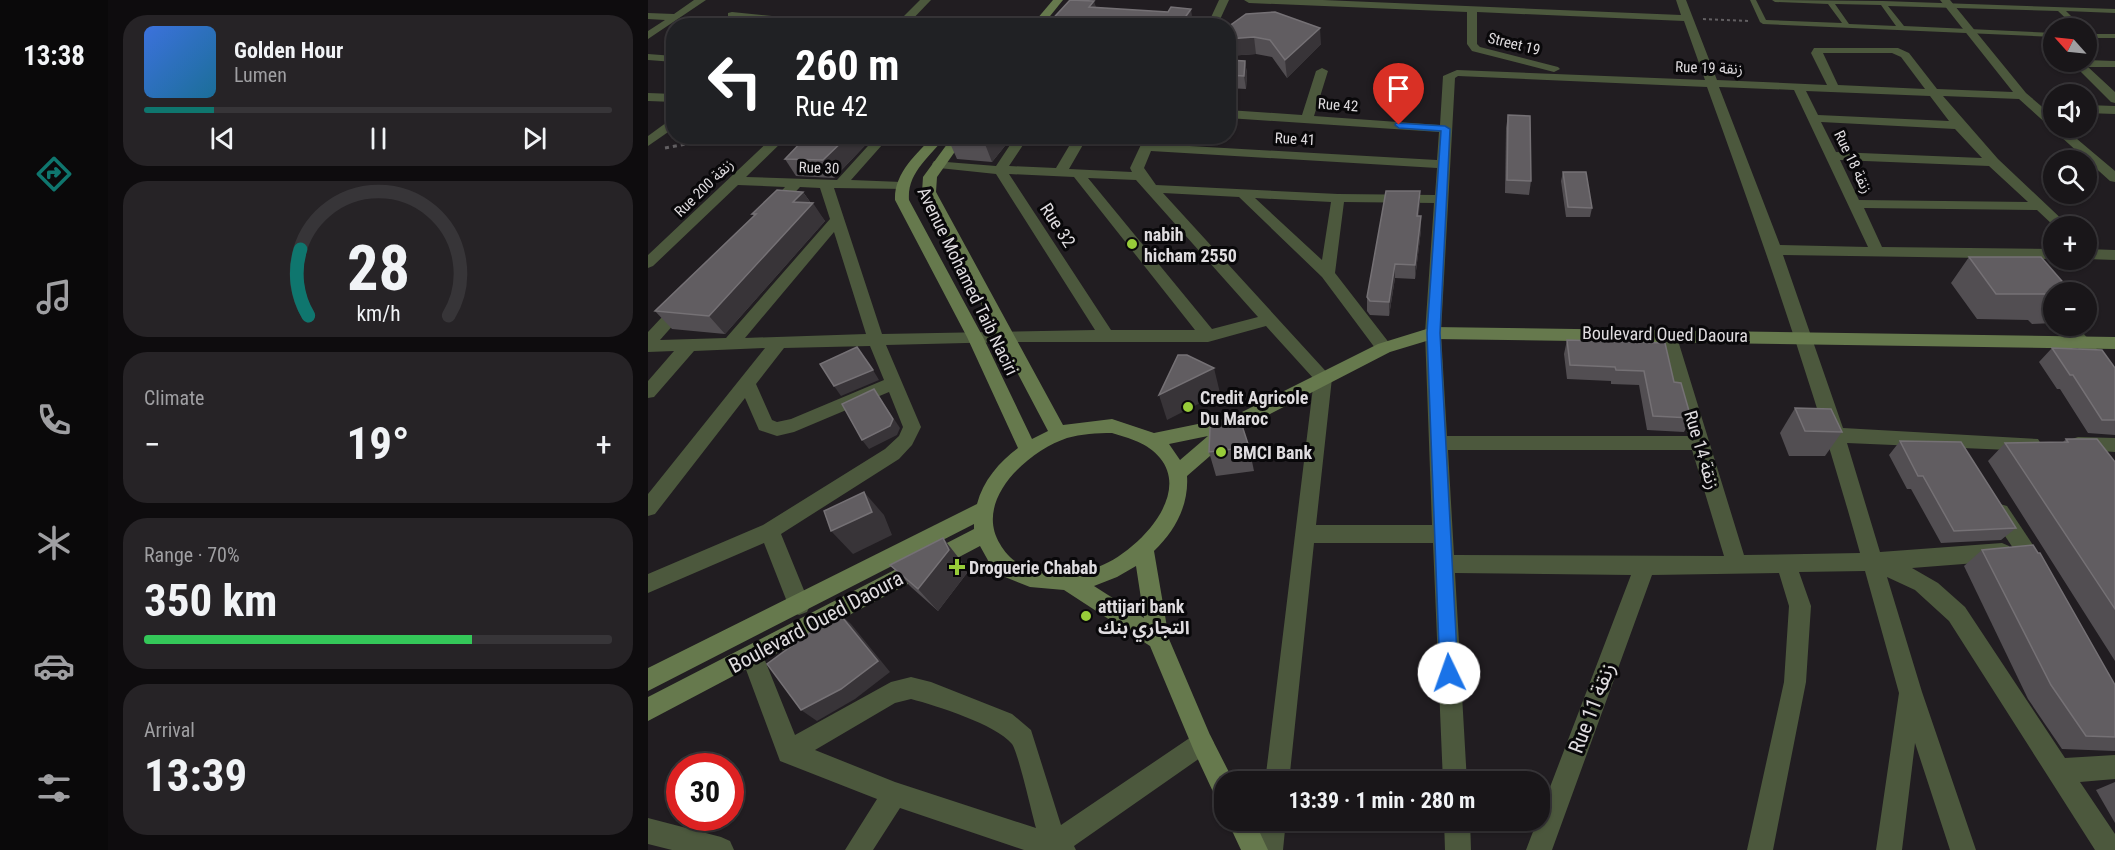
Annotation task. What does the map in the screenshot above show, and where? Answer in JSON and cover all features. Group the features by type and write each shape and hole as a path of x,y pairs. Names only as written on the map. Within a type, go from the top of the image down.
{"street":[{"path":"680,18 701,0"},
{"path":"907,18 926,0"},
{"path":"1043,18 1058,0"},
{"path":"1055,18 1070,0"},
{"path":"1216,18 1224,0"},
{"path":"1249,0 1347,2 1472,9 1523,5 1687,18"},
{"path":"1681,0 1804,337 1836,435 1910,692 1963,850"},
{"path":"1947,2 2022,96 2043,115"},
{"name":"Street 19","path":"1472,9 1472,44 1476,49 1585,78"},
{"path":"732,15 750,18"},
{"path":"648,16 666,19"},
{"path":"648,36 666,24"},
{"path":"1834,88 1817,53 1818,50 1900,52 1905,55 1959,125 1993,162 2051,216"},
{"path":"648,57 666,58"},
{"path":"2115,64 2085,63 2082,67 2115,99"},
{"path":"1307,119 1322,71"},
{"name":"Rue 19 زنقة","path":"1445,129 1448,77 1451,74 2022,96"},
{"name":"Rue 18 زنقة","path":"1798,86 1878,253"},
{"path":"648,97 666,98"},
{"path":"2033,106 2043,106"},
{"path":"2097,109 2115,110"},
{"name":"Rue 42","path":"1236,115 1445,129"},
{"path":"1813,118 1959,125"},
{"path":"1445,129 1433,333 1454,771"},
{"path":"654,146 666,131"},
{"path":"2069,138 2115,178"},
{"name":"Rue 200 زنقة","path":"652,256 773,144"},
{"path":"648,584 770,531 871,469 892,454 906,440 912,427 876,340 838,219 833,185 876,144"},
{"name":"Avenue Mohamed Taib Naciri","path":"933,144 910,171 902,186 902,200 975,337 1028,450"},
{"name":"Avenue Mohamed Taib Naciri","path":"954,144 930,177 929,192 1059,434"},
{"path":"1000,170 1018,144"},
{"path":"1060,173 1077,144"},
{"path":"1147,144 1137,168 1140,176 1155,189 1323,378 1278,771"},
{"name":"Rue 41","path":"1175,144 1444,164"},
{"path":"1831,156 1993,162"},
{"path":"939,164 1000,170 1140,176"},
{"path":"777,184 792,168"},
{"name":"Rue 32","path":"1000,170 1106,335"},
{"path":"1078,174 1208,336"},
{"name":"Rue 30","path":"734,181 902,186"},
{"path":"765,217 795,184"},
{"path":"1155,189 1338,198 1442,199"},
{"path":"1241,192 1326,274 1384,348"},
{"path":"1326,274 1338,198"},
{"path":"1855,204 2040,206"},
{"path":"730,344 838,219"},
{"path":"1774,250 2043,254"},
{"path":"2007,253 2023,272"},
{"path":"2097,254 2115,255"},
{"path":"648,344 696,291"},
{"path":"648,344 777,344 1006,336 1208,336 1271,319"},
{"name":"Boulevard Oued Daoura","path":"1177,473 1235,424 1384,348 1433,333 1668,334 2115,343"},
{"name":"Rue 14 زنقة","path":"1668,334 1737,564"},
{"path":"2077,336 2115,382"},
{"path":"648,508 656,487 777,344"},
{"path":"648,392 689,345"},
{"path":"747,381 765,425 777,429 794,425 893,383"},
{"name":"Boulevard Oued Daoura","path":"1156,440 1235,424"},
{"path":"1112,426 1136,430 1156,440 1173,460 1177,473 1178,492 1173,512 1161,532 1144,551 1109,572 1069,582 1029,579 999,561 984,534 985,509 993,487 1008,467 1028,450 1059,434 1085,427 1112,426"},
{"path":"1836,435 1952,441 2115,445"},
{"path":"1952,441 1965,461"},
{"path":"1440,443 1699,443"},
{"path":"2082,444 2095,461"},
{"path":"1992,501 2044,579"},
{"name":"Boulevard Oued Daoura","path":"648,681 985,509"},
{"path":"770,531 798,605"},
{"name":"Boulevard Oued Daoura","path":"648,709 984,534"},
{"path":"1305,534 1442,534"},
{"path":"1443,564 1646,566 1873,562 2025,550"},
{"path":"1144,551 1158,639 1216,771"},
{"path":"1873,562 1916,578 1932,589 1957,614 2061,771 2110,850"},
{"path":"1760,850 1795,682 1799,639 1800,606 1786,564"},
{"name":"Rue 11 زنقة","path":"1539,850 1646,566"},
{"path":"1069,582 1158,639"},
{"path":"752,656 789,752 895,794 1042,846"},
{"path":"789,752 891,693 911,688 930,693 1005,722 1023,738 1042,846"},
{"path":"1889,850 1910,692"},
{"path":"1042,846 1202,743"},
{"path":"2061,771 2115,767"},
{"path":"858,850 895,794"},
{"path":"1246,831 1255,850"},
{"path":"1270,850 1272,831"},
{"path":"1457,831 1458,850"},
{"path":"654,838 721,850"}],"lane":[{"path":"1753,0 1762,22 2043,35"},
{"path":"1775,0 1947,2 2061,10 2115,11"},
{"path":"1829,2 1847,26"},
{"path":"1883,3 1902,29"},
{"path":"2061,10 2069,18"},
{"path":"2097,36 2115,36"}],"path":[{"path":"1687,18 1762,22"}],"building":[{"path":"1070,0 1094,1 1089,7 1168,12 1171,7 1191,9 1185,18 1053,18"},
{"path":"1275,12 1320,28 1285,60 1270,40 1254,37 1236,38 1236,21 1246,14"},
{"path":"1236,60 1245,61 1244,76 1236,76"},
{"path":"1508,115 1530,116 1531,181 1507,180"},
{"path":"799,144 840,144 823,160 785,159"},
{"path":"1563,172 1586,172 1592,208 1568,207"},
{"path":"777,190 803,192 793,202 813,203 709,316 655,311 756,214 752,214"},
{"path":"1386,191 1420,191 1417,216 1421,216 1415,265 1395,264 1389,302 1370,301 1367,297"},
{"path":"1969,257 2041,257 2043,270 2052,270 2063,282 2043,282 2043,294 1996,294"},
{"path":"1567,340 1665,343 1674,382 1681,383 1691,418 1653,416 1644,371 1570,365"},
{"path":"857,347 873,370 834,386 820,364"},
{"path":"2052,348 2102,350 2115,368 2115,420 2102,420 2073,375 2070,375"},
{"path":"1178,355 1187,355 1214,368 1159,395"},
{"path":"874,389 893,419 890,426 862,440 842,404"},
{"path":"1795,408 1831,409 1842,432 1805,431"},
{"path":"1238,413 1249,447 1209,452 1210,428"},
{"path":"2066,439 2097,439 2115,462 2115,609 2005,443 2068,442"},
{"path":"1900,441 1961,442 2016,528 1954,531 1923,476 1918,476"},
{"path":"864,492 872,512 831,531 824,511"},
{"path":"943,538 949,550 918,589 890,565"},
{"path":"2033,545 2040,553 2115,685 2115,737 2086,736 2051,685 1982,550"},
{"path":"838,612 878,661 841,689 801,710 767,664"}],"place":[{"name":"nabih hicham 2550","path":"1132,244"},
{"name":"Credit Agricole Du Maroc","path":"1188,407"},
{"name":"BMCI Bank","path":"1221,452"},
{"name":"Droguerie Chabab","path":"957,567"},
{"name":"attijari bank التجاري بنك","path":"1086,616"}],"route":[{"path":"1399,125 1445,129 1433,333 1440,443 1449,673"}]}
